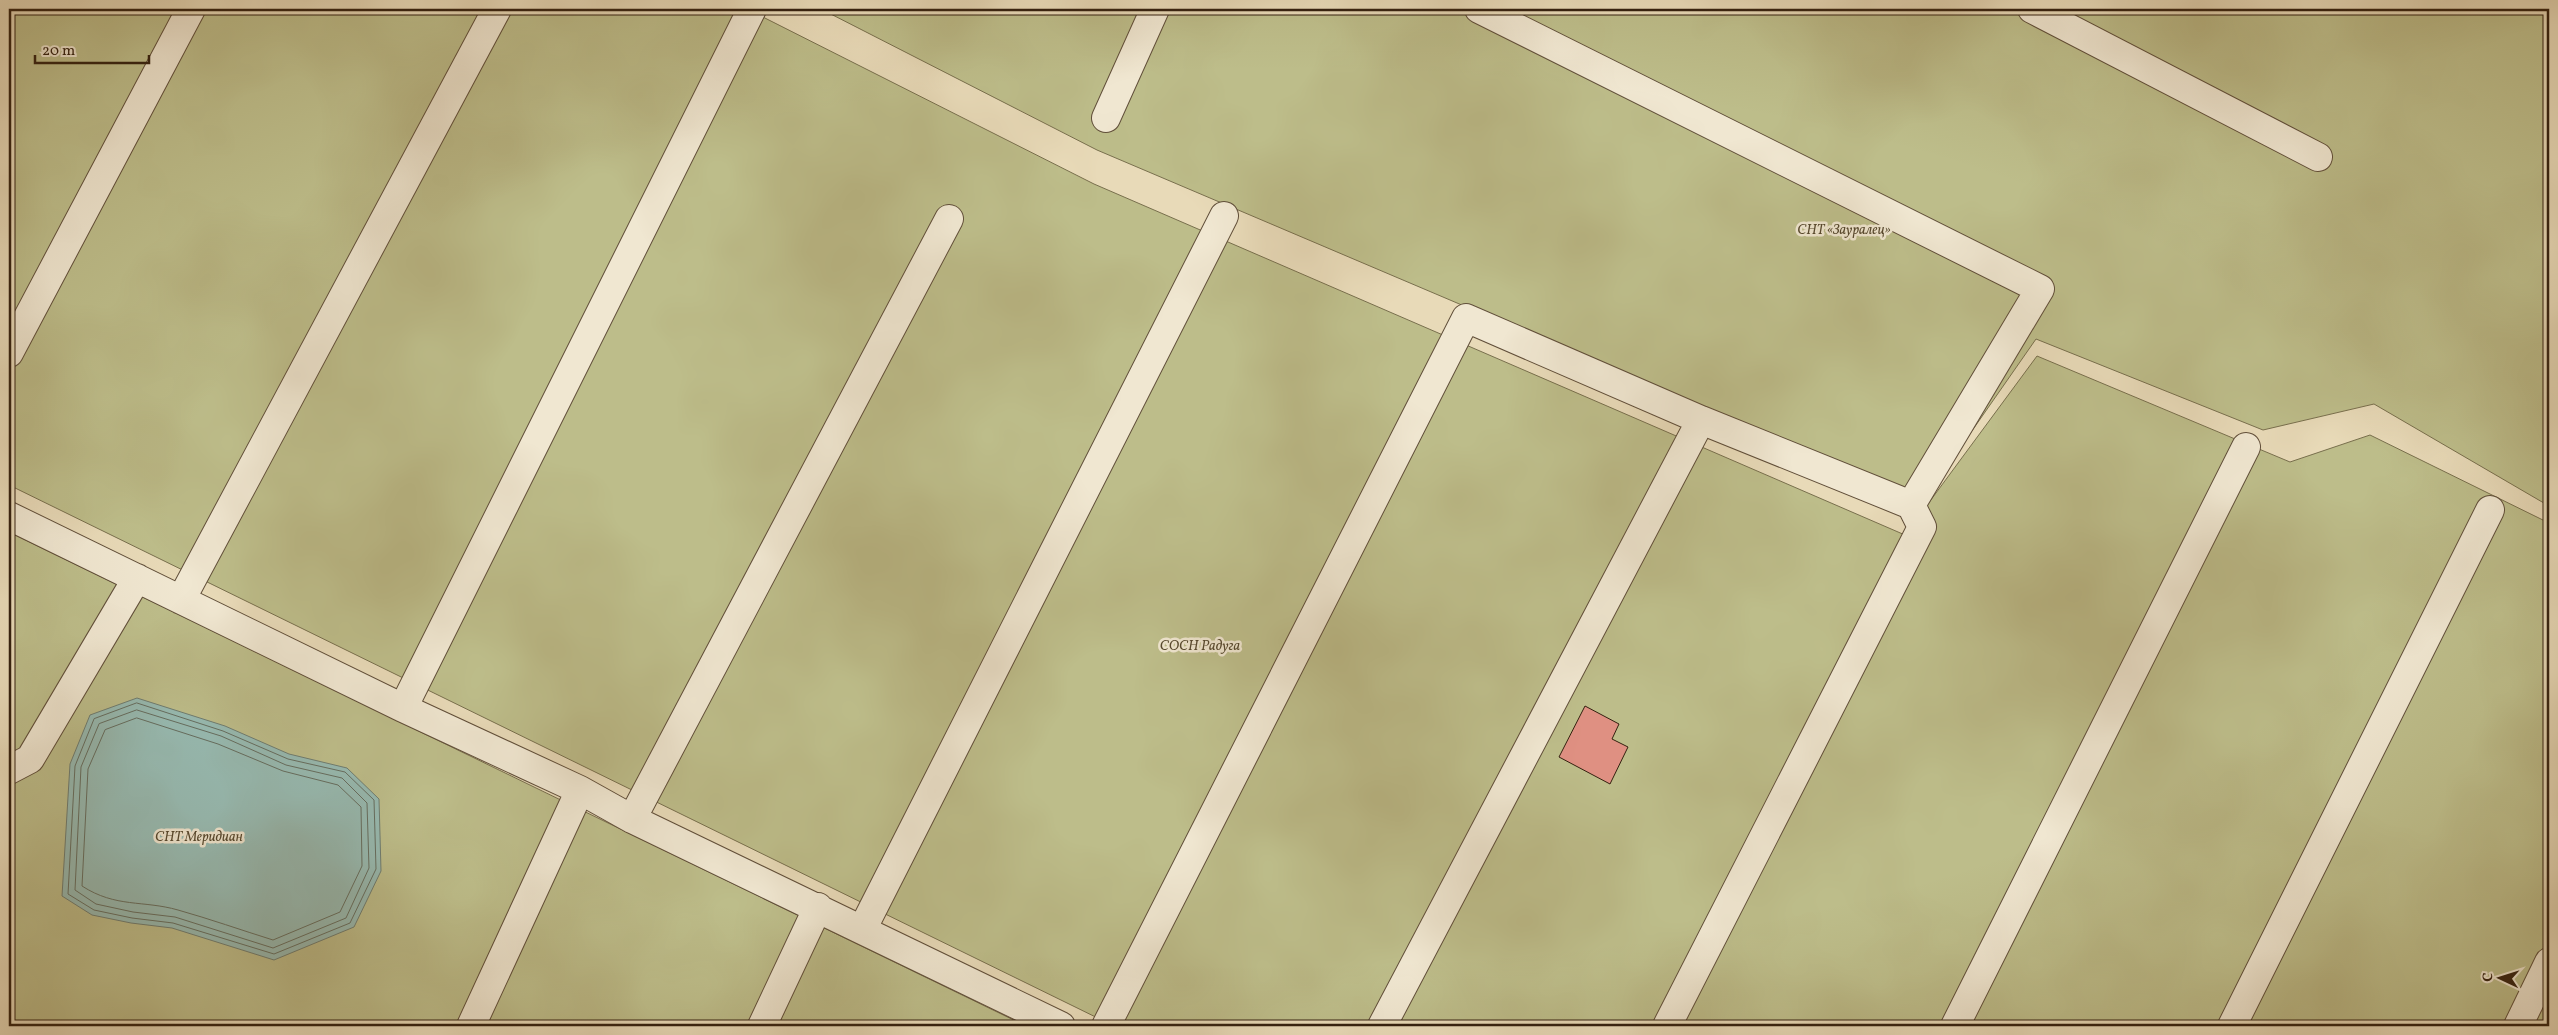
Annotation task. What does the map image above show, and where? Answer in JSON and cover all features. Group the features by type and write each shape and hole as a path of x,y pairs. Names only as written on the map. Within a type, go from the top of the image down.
{"street":[{"path":"9,354 191,9"},
{"path":"181,600 497,9"},
{"path":"403,708 752,9"},
{"path":"1106,118 1155,9"},
{"path":"1479,9 2040,289 1911,505"},
{"path":"2032,9 2318,157"},
{"path":"862,930 1224,216"},
{"path":"632,819 949,219"},
{"path":"1106,1026 1466,318 1701,420 1911,505 1922,527 1667,1026"},
{"path":"1382,1026 1701,420"},
{"path":"1955,1026 2246,447"},
{"path":"2232,1026 2490,510"},
{"path":"9,516 403,708 580,790 632,819 818,907 1044,1022"},
{"path":"9,770 30,759 137,578"},
{"path":"471,1026 580,790"},
{"path":"762,1026 818,907"},
{"path":"2518,1026 2549,962"}],"green space":[{"name":"СОСН Радуга","path":"9,9 747,9 1094,184 1905,535 2037,356 2290,462 2370,435 2549,523 2549,1026 1114,1026 9,485"},
{"name":"СНТ «Зауралец»","path":"821,9 2549,9 2549,506 2374,404 2263,430 2036,339 1923,501 1097,150"},
{"name":"СНТ Меридиан","path":"9,532 1026,1026 9,1026"}],"water":[{"path":"137,698 225,726 289,754 347,768 379,799 381,871 354,927 274,960 172,928 131,923 92,915 62,896 70,764 90,715"}],"building":[{"path":"1585,706 1619,724 1612,739 1628,747 1610,784 1559,757"}]}
